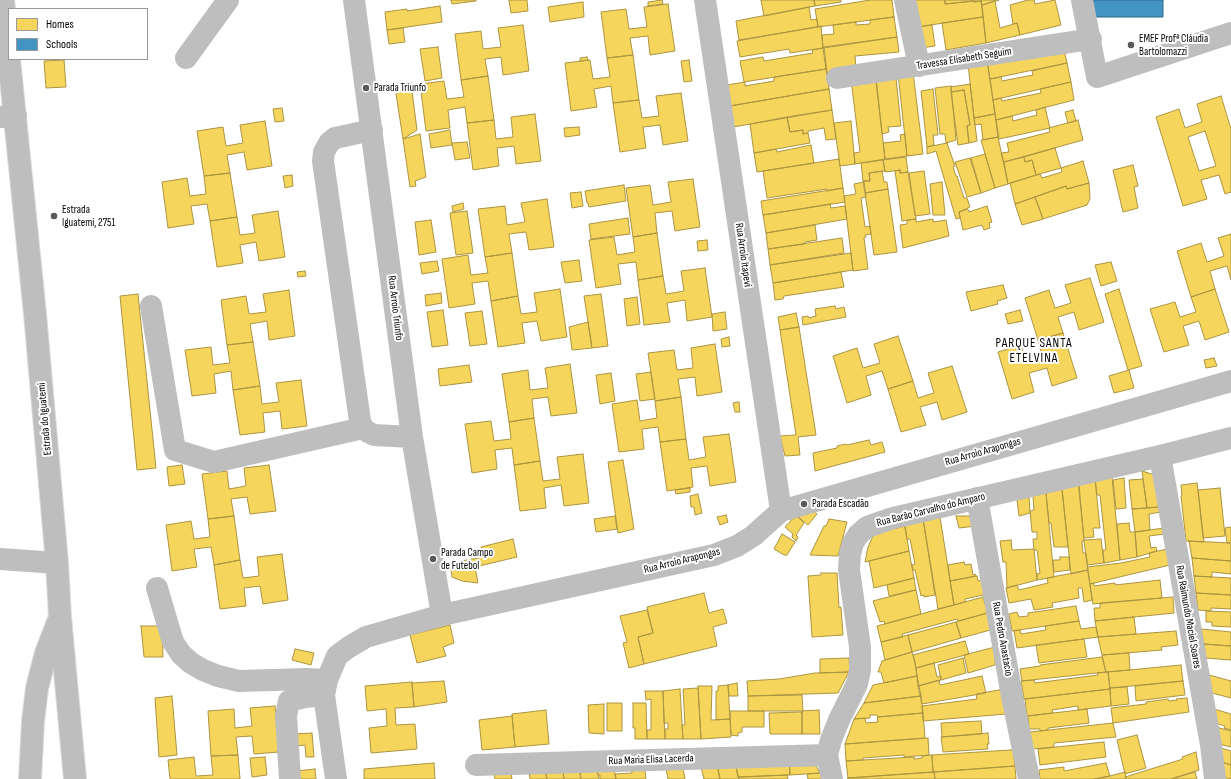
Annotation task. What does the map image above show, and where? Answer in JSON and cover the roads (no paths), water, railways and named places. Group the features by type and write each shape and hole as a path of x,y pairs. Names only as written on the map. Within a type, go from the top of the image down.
{"street":[{"path":"3,0 8,46"},
{"path":"186,58 228,0"},
{"name":"Rua Arroio Triunfo","path":"354,0 412,437 442,615"},
{"name":"Rua Arroio Itapevi","path":"705,0 781,511"},
{"path":"905,0 919,66"},
{"path":"1082,0 1091,39 1097,77 1231,33"},
{"name":"Travessa Elisabeth Seguim","path":"837,78 1091,39"},
{"name":"Estrada do Iguatemi","path":"10,60 8,117 35,314 75,779"},
{"path":"372,130 335,138 329,143 324,152 323,162 360,420 363,428 374,435 412,437"},
{"path":"151,306 175,450 214,462 363,428"},
{"name":"Rua Arroio Arapongas","path":"325,688 338,656 349,647 366,637 442,615 714,555 737,546 753,536 781,511 1231,381"},
{"name":"Rua Barão Carvalho do Amparo","path":"827,755 839,720 857,684 860,670 860,647 849,570 850,554 853,543 867,527 893,518 1231,438"},
{"name":"Rua Raimundo Maciel Soares","path":"1160,456 1211,746 1215,779"},
{"name":"Rua Pedro Anastacio","path":"977,498 1029,779"},
{"path":"0,559 57,563"},
{"path":"157,588 173,642 181,654 191,664 218,676 239,681 307,679 325,688"},
{"path":"30,779 33,721 37,688 46,653 60,617"},
{"path":"290,779 286,716 289,701 305,697 325,688"},
{"path":"325,688 336,779"},
{"path":"827,755 832,779"},
{"name":"Rua Maria Elisa Lacerda","path":"476,765 827,755"}],"place":[{"name":"EMEF Profª Cláudia Bartolomazzi","path":"1131,45"},
{"name":"Parada Triunfo","path":"366,88"},
{"name":"Estrada Iguatemi, 2751","path":"54,216"},
{"name":"Parada Escadão","path":"804,504"},
{"name":"Parada Campo de Futebol","path":"433,559"}],"district":[{"name":"PARQUE SANTA ETELVINA","path":"1034,352"}]}
